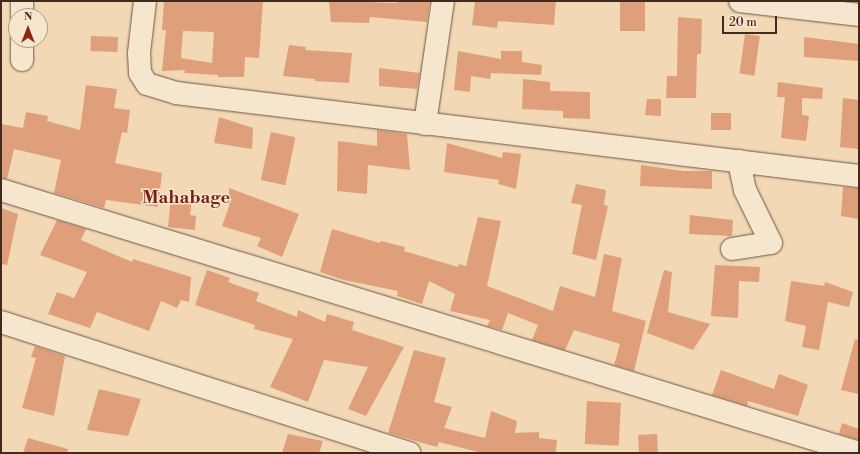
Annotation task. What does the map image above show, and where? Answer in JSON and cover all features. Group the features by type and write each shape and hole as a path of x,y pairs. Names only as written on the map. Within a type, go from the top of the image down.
{"street":[{"path":"145,1 139,53 140,73 147,84 176,93 859,176"},
{"path":"425,124 443,1"},
{"path":"740,1 859,15"},
{"path":"732,249 772,243 745,190 739,161"},
{"path":"1,190 859,453"},
{"path":"1,322 409,453"}],"building":[{"path":"164,1 263,1 259,58 245,57 244,77 218,77 218,75 184,73 185,70 162,71 166,30 162,30","holes":["183,31 214,32 212,63 181,58"]},
{"path":"329,1 397,3 397,1 430,1 427,22 370,17 369,23 331,22"},
{"path":"475,1 556,1 554,25 498,21 497,28 472,25"},
{"path":"620,1 645,1 645,31 620,31"},
{"path":"678,17 702,19 701,54 697,54 696,98 666,98 667,76 677,76"},
{"path":"745,34 760,36 754,76 739,74"},
{"path":"91,36 118,37 117,52 90,51"},
{"path":"804,37 859,44 859,61 804,57"},
{"path":"289,45 306,47 305,50 352,53 349,83 315,81 315,79 283,76"},
{"path":"458,51 501,59 501,51 522,51 522,62 542,65 541,75 491,73 490,79 471,76 470,92 454,90"},
{"path":"379,68 420,73 417,89 379,86"},
{"path":"523,79 550,82 550,91 590,92 590,119 563,118 563,111 522,109"},
{"path":"778,82 823,88 822,99 802,98 802,115 809,116 806,141 781,138 785,97 777,97"},
{"path":"86,85 117,89 114,108 130,110 127,133 122,132 115,163 162,173 158,207 106,200 104,208 54,193 61,160 14,149 7,179 1,178 1,124 23,128 26,112 48,116 47,121 80,130"},
{"path":"843,98 859,100 859,149 840,147"},
{"path":"647,99 661,99 661,116 645,115"},
{"path":"711,113 731,113 731,130 711,130"},
{"path":"219,117 253,128 252,149 214,143"},
{"path":"377,130 407,134 410,170 368,165 367,194 337,191 338,141 377,146"},
{"path":"271,132 295,137 285,185 261,180"},
{"path":"447,143 502,158 503,152 521,154 516,189 498,184 499,180 444,172"},
{"path":"641,165 683,171 712,171 712,189 640,186"},
{"path":"576,184 606,190 604,205 608,206 596,260 572,254 582,205 571,203"},
{"path":"843,187 859,188 859,219 841,216"},
{"path":"229,188 299,214 282,257 257,246 261,238 222,226 229,207"},
{"path":"171,197 192,200 190,215 196,216 195,230 168,227"},
{"path":"1,208 18,214 7,265 1,264"},
{"path":"690,215 733,220 732,236 689,234"},
{"path":"478,217 501,221 487,286 553,311 560,286 595,297 604,254 622,258 612,311 646,321 634,371 614,365 620,344 574,330 565,350 532,340 538,325 508,313 502,330 487,326 490,320 450,311 455,294 429,281 422,304 397,296 398,291 344,280 320,272 332,229 380,243 381,241 405,247 404,251 458,267 459,264 466,266"},
{"path":"57,220 86,229 81,240 132,262 133,259 191,277 189,302 181,300 177,308 161,301 149,331 97,312 90,328 48,314 57,292 74,298 87,272 40,255"},
{"path":"715,265 760,267 759,282 739,281 738,318 711,316"},
{"path":"207,270 230,278 228,282 259,293 256,301 297,317 298,310 325,322 327,314 354,322 352,330 404,347 366,416 348,409 368,367 324,360 308,402 270,387 293,339 254,329 255,325 195,305"},
{"path":"664,270 672,272 668,312 710,324 693,350 647,333"},
{"path":"791,281 824,286 825,282 853,292 849,307 828,302 819,350 802,347 806,326 785,321"},
{"path":"855,339 859,340 859,394 841,390"},
{"path":"35,346 65,356 54,416 22,408 36,358 31,357"},
{"path":"414,350 446,358 434,402 452,407 444,428 485,438 491,411 517,421 515,433 539,432 539,438 557,440 556,453 482,453 439,442 437,447 388,433"},
{"path":"721,370 774,389 779,374 808,385 798,416 748,401 747,406 712,395"},
{"path":"99,389 141,399 128,436 87,430"},
{"path":"587,401 621,403 619,446 585,444"},
{"path":"842,423 859,429 859,440 839,434"},
{"path":"288,434 323,441 319,453 282,453"},
{"path":"657,434 658,453 639,453 638,435"},
{"path":"28,438 68,449 67,453 23,453"}],"district":[{"name":"Mahabage","path":"186,198"}]}
